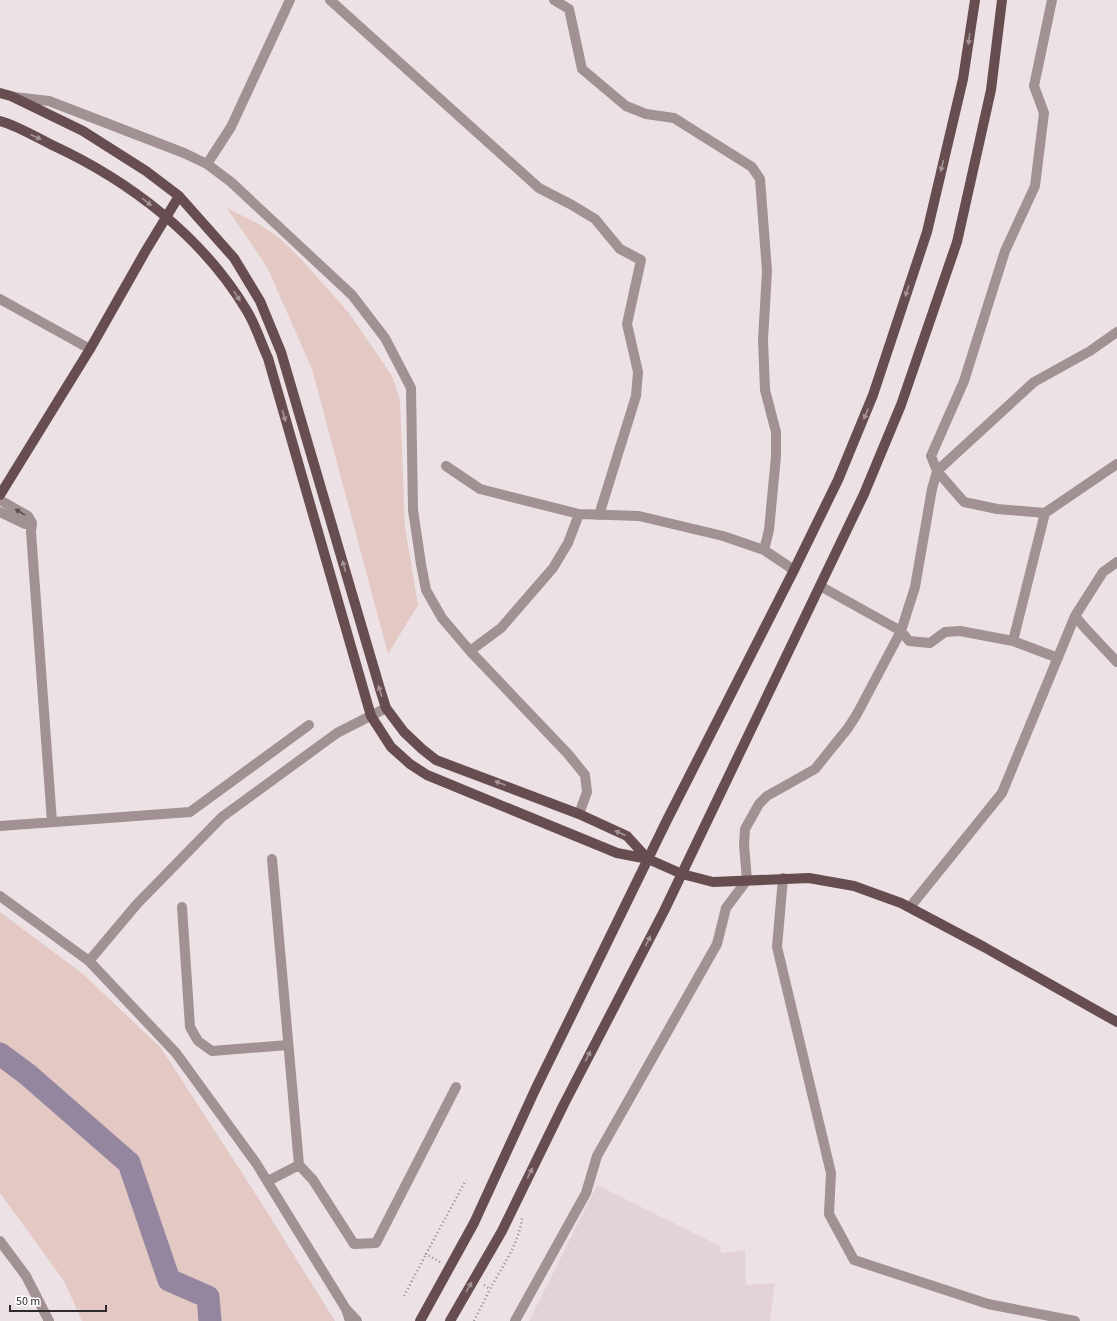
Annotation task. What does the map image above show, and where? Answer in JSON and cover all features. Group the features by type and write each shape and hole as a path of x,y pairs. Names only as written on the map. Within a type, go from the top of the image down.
{"main road":[{"path":"420,1321 474,1223 535,1090 648,859 838,480 873,395 927,232 963,79 975,0"},
{"path":"450,1321 502,1231 564,1104 682,874 864,494 901,405 957,242 991,90 1002,0"},
{"path":"0,93 11,96 83,131 146,171 180,196 234,258 260,301 278,345 380,690 386,708 404,732 436,760 579,814 627,836 648,859"},
{"path":"0,121 75,155 127,187 167,217 198,246 225,279 248,312 268,358 371,716 391,747 410,764 427,775 617,853 648,859 682,874 713,882 809,878 854,886 901,903 984,947 1117,1022"},
{"path":"0,495 90,349 145,252 180,196"}],"street":[{"path":"207,164 231,127 290,0"},
{"path":"330,0 539,188 595,218 620,249 641,260 627,324 638,372 636,396 600,514"},
{"path":"554,0 569,9 582,69 626,106 646,114 674,118 752,167 760,179 767,271 763,340 765,390 776,432 776,456 769,522 764,550"},
{"path":"1052,0 1034,86 1044,113 1034,186 1005,251 964,381 931,456 937,471 964,502 997,509 1045,513 1117,464"},
{"path":"11,96 49,101 184,152 207,164 232,182 352,295 385,338 412,388 413,510 426,590 442,618 470,652 568,754 585,775 587,792 579,814"},
{"path":"0,299 90,349"},
{"path":"515,1321 586,1193 597,1156 717,944 726,908 747,880 744,845 745,829 759,804 767,796 815,769 848,728 901,631 915,587 932,490 937,471 1034,382 1090,350 1117,332"},
{"path":"446,466 480,489 579,514 639,516 723,536 764,550 794,570"},
{"path":"0,500 28,516 32,523 31,540 52,822"},
{"path":"0,512 25,524 32,523"},
{"path":"1013,641 1045,513"},
{"path":"470,652 501,628 553,568 568,543 579,514"},
{"path":"910,908 1002,793 1075,616 1103,572 1117,562"},
{"path":"820,586 901,631 909,641 930,643 945,632 960,632 1013,641 1058,658"},
{"path":"1075,616 1117,662"},
{"path":"89,961 137,904 222,817 337,733 386,708"},
{"path":"0,826 190,812 309,726"},
{"path":"272,859 299,1165 312,1180 354,1244 376,1243 456,1087"},
{"path":"783,878 777,947 831,1173 829,1214 854,1260 988,1304 1075,1321"},
{"path":"0,896 89,961 176,1053 268,1181 346,1309 357,1321"},
{"path":"182,907 190,1027 198,1041 212,1051 288,1045"},
{"path":"268,1181 299,1165"},
{"path":"0,1241 26,1276 49,1321"},
{"path":"346,1309 350,1321"}],"path":[{"path":"451,1207 466,1180"},
{"path":"516,1242 521,1228 522,1216"},
{"path":"404,1296 426,1254"},
{"path":"474,1321 490,1289"}],"shaded area":[{"path":"227,208 259,224 279,238 301,259 349,313 392,376 400,400 405,527 418,605 388,654 312,369 267,267"},
{"path":"0,912 83,974 161,1048 257,1196 335,1321 82,1321 64,1281 0,1193"},
{"path":"597,1185 720,1246 721,1253 745,1250 746,1285 775,1283 770,1321 529,1321"}],"waterway":[{"path":"0,1054 27,1074 129,1163 169,1280 208,1297 210,1321"}]}
